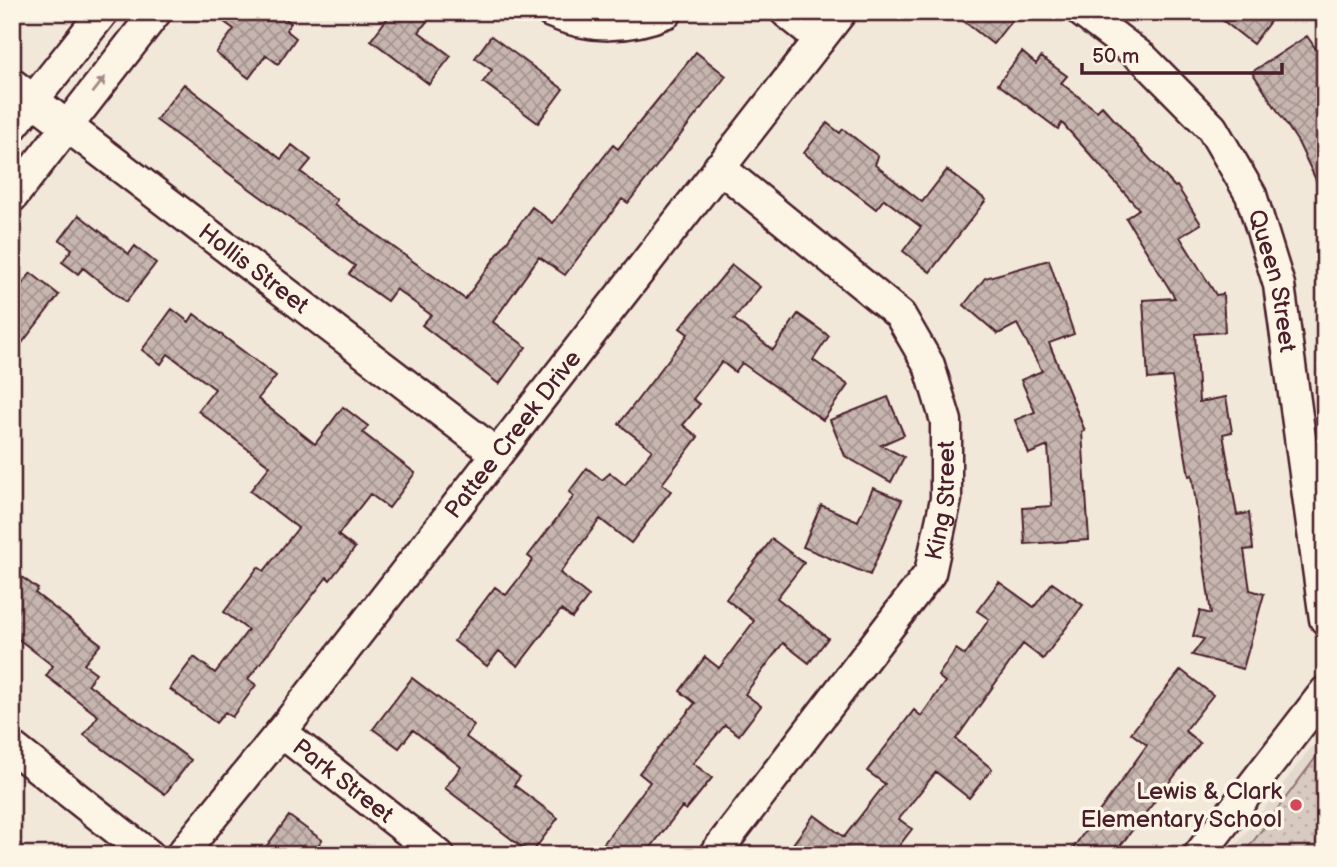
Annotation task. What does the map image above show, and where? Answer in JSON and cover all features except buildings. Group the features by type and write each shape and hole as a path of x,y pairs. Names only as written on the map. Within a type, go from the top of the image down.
{"street":[{"path":"12,127 23,92 103,12"},
{"path":"12,197 156,12"},
{"path":"551,12 604,25 634,23 667,12"},
{"path":"786,12 820,39"},
{"name":"Pattee Creek Drive","path":"181,855 281,732 841,12"},
{"name":"Queen Street","path":"1083,12 1144,59 1213,128 1251,195 1279,285 1325,620"},
{"name":"Hollis Street","path":"23,92 497,454"},
{"name":"King Street","path":"714,855 930,573 946,499 946,421 929,365 900,315 719,167"},
{"path":"1199,855 1325,692"},
{"name":"Park Street","path":"281,732 439,855"},
{"path":"12,747 149,855"}],"shaded area":[{"name":"Lewis & Clark Elementary School","path":"1312,746 1325,756 1325,855 1229,855"},
{"name":"Lewis & Clark Elementary School","path":"1320,752 1325,756 1325,855 1243,855"}],"place":[{"name":"Lewis & Clark Elementary School","path":"1296,805"}]}
